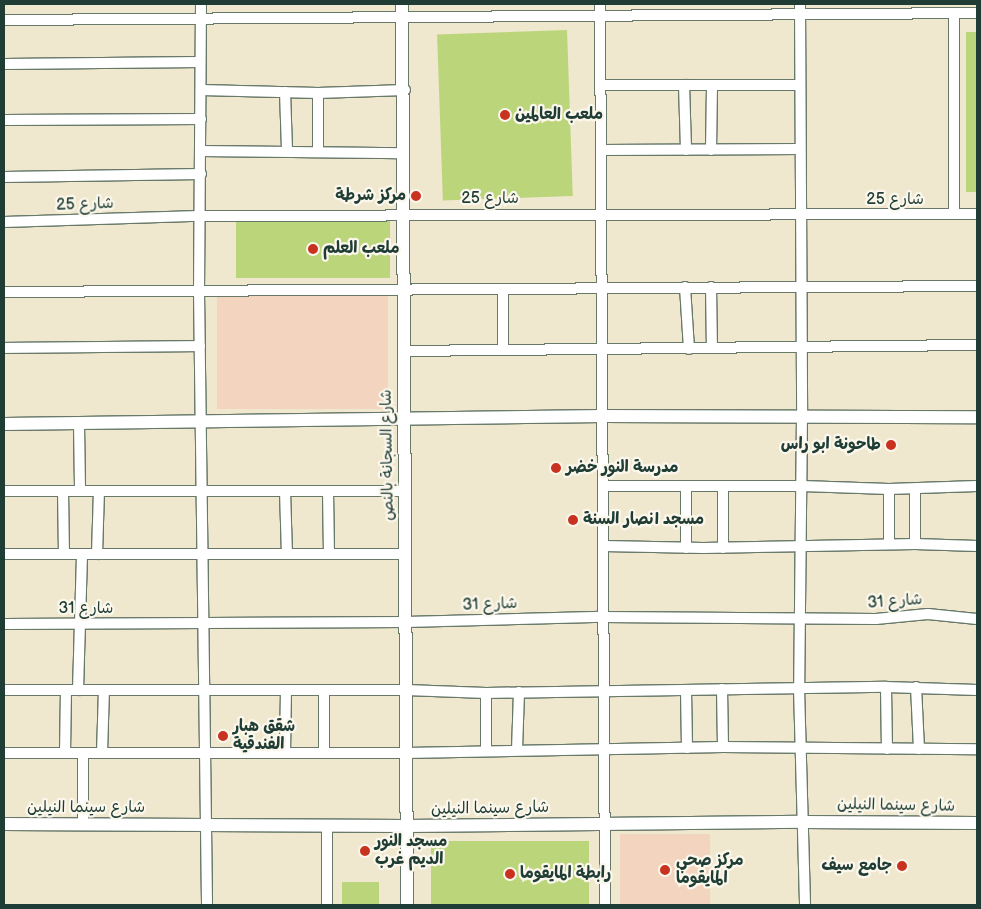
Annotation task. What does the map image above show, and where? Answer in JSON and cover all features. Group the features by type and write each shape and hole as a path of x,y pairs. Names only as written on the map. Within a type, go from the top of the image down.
{"street":[{"path":"201,4 199,291 207,905"},
{"name":"شارع السجانة بالنص","path":"402,4 405,90 402,214 407,905"},
{"path":"600,4 604,486 603,749 606,905"},
{"path":"4,20 600,16 800,8 954,14 977,13"},
{"path":"800,8 802,547 799,688 805,905"},
{"path":"954,14 954,214"},
{"path":"4,64 200,62"},
{"path":"601,85 800,85"},
{"path":"684,85 686,150"},
{"path":"711,150 712,85"},
{"path":"201,90 318,92 405,90"},
{"path":"285,92 287,150"},
{"path":"318,92 318,150"},
{"path":"4,120 201,120"},
{"path":"601,150 800,149"},
{"path":"201,151 318,150 404,153"},
{"path":"4,177 200,174"},
{"name":"شارع 25","path":"4,222 199,216 402,214 977,214"},
{"path":"4,292 403,290 801,285 977,286"},
{"path":"711,286 712,348"},
{"path":"684,287 689,349"},
{"path":"503,289 503,350"},
{"path":"403,351 689,349 802,345 977,345"},
{"path":"4,348 200,346"},
{"path":"4,424 201,421 403,421 603,416 977,417"},
{"path":"79,424 80,491"},
{"path":"604,486 723,488 802,486 889,489 977,486"},
{"path":"686,486 686,548"},
{"path":"723,488 723,548"},
{"path":"889,489 889,544"},
{"path":"915,489 915,544"},
{"path":"4,491 404,491"},
{"path":"63,491 64,554"},
{"path":"98,554 99,491"},
{"path":"286,491 287,554"},
{"path":"328,491 329,554"},
{"path":"604,546 686,548 889,544 977,546"},
{"path":"4,554 405,554"},
{"path":"78,690 82,554"},
{"name":"شارع 31","path":"4,624 406,622 603,617 876,619 928,614 977,619"},
{"path":"886,687 886,750"},
{"path":"916,687 919,750"},
{"path":"4,690 406,690 486,693 916,687 977,690"},
{"path":"722,689 722,747"},
{"path":"65,753 66,690"},
{"path":"102,753 104,690"},
{"path":"285,753 286,690"},
{"path":"324,690 324,753"},
{"path":"686,690 687,748"},
{"path":"518,750 519,692"},
{"path":"486,693 486,751"},
{"path":"4,753 406,753 722,747 886,750 977,749"},
{"path":"83,754 83,824"},
{"name":"شارع سينما النيلين","path":"4,824 406,826 804,822 977,823"},
{"path":"327,826 327,905"}],"shaded area":[{"path":"217,294 388,294 388,409 217,409"},
{"name":"مركز صحي المايقوما","path":"620,834 710,834 710,905 620,905"}],"green space":[{"name":"ملعب العالمين","path":"567,30 573,196 443,200 437,35"},
{"path":"966,32 977,32 977,192 966,192"},
{"name":"ملعب العلم","path":"236,219 390,219 390,278 236,278"},
{"name":"رابطة المايقوما","path":"431,841 589,841 589,905 431,905"},
{"path":"342,882 379,882 379,905 342,905"}],"place":[{"name":"ملعب العالمين","path":"505,115"},
{"name":"مركز شرطة","path":"416,196"},
{"name":"ملعب العلم","path":"313,249"},
{"name":"طاحونة ابو راس","path":"891,445"},
{"name":"مدرسة النور خضر","path":"556,468"},
{"name":"مسجد انصار السنة","path":"573,520"},
{"name":"شقق هبار الفندقية","path":"223,736"},
{"name":"مسجد النور الديم غرب","path":"365,851"},
{"name":"جامع سيف","path":"902,866"},
{"name":"مركز صحي المايقوما","path":"665,870"},
{"name":"رابطة المايقوما","path":"510,874"}]}
